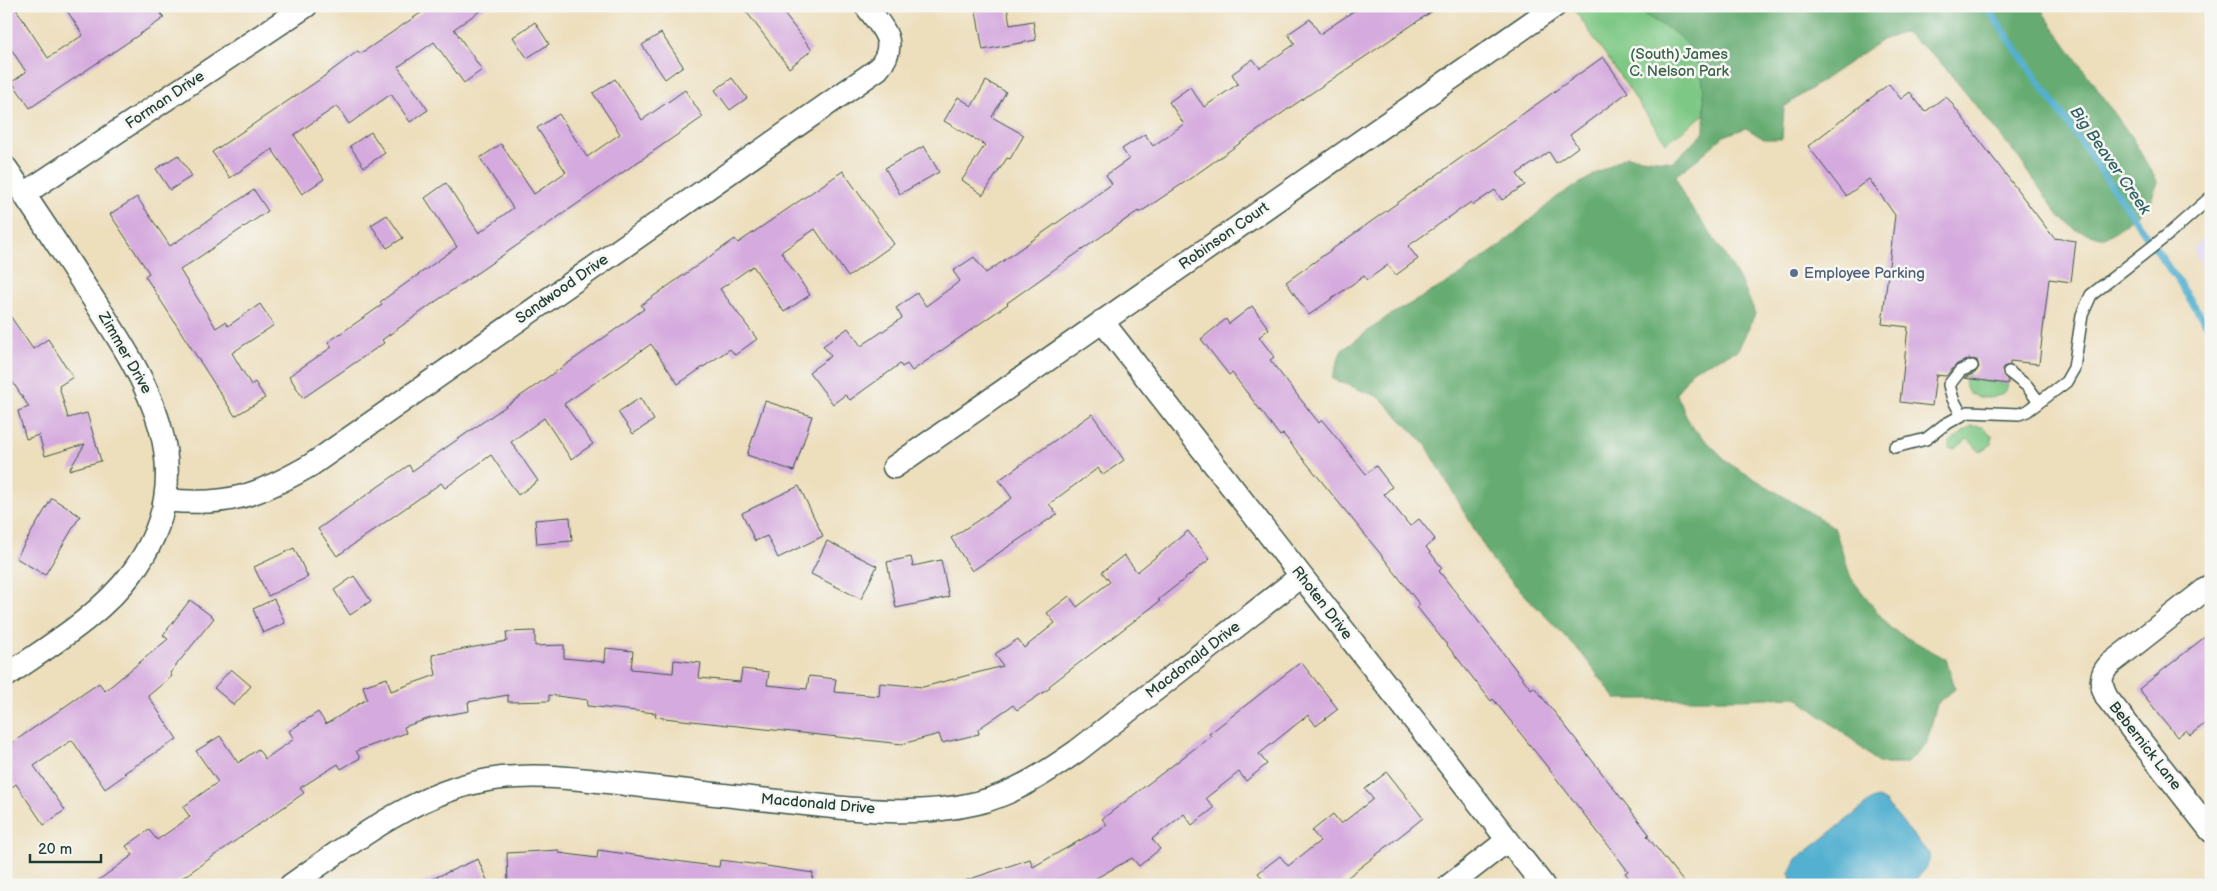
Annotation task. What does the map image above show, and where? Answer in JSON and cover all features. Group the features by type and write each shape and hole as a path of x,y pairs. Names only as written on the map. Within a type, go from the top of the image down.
{"street":[{"name":"Forman Drive","path":"24,194 306,6"},
{"name":"Sandwood Drive","path":"166,500 208,503 240,497 287,479 311,465 878,69 886,59 889,49 888,39 884,30 866,6"},
{"name":"Robinson Court","path":"894,467 1555,6"},
{"name":"Zimmer Drive","path":"6,168 110,325 145,385 161,429 168,477 166,500 147,549 132,573 109,600 85,621 6,676"},
{"name":"Rhoten Drive","path":"1102,321 1543,885"},
{"name":"Macdonald Drive","path":"291,885 407,809 435,796 488,780 540,776 900,812 948,808 979,802 1009,791 1048,771 1070,756 1301,576"},
{"name":"Bebernick Lane","path":"2211,585 2110,664 2102,675 2101,682 2107,698 2211,831"},
{"path":"1450,885 1508,840"}],"lane":[{"path":"1894,447 1926,439 1961,414 1974,411 2019,414 2066,382 2074,368 2082,315 2091,295 2170,233 2211,197"},
{"path":"1961,414 1949,386 1963,368 1972,366"},
{"path":"2009,372 2027,386 2039,402"}],"shaded area":[{"path":"2211,228 2211,282 2193,250"}],"green space":[{"name":"(South) James C. Nelson Park","path":"1572,6 1849,6 1666,143"},
{"path":"1635,6 2041,6 2044,14 2132,138 2158,183 2149,204 2104,238 2076,230 2059,216 2018,157 1937,58 1905,32 1882,40 1784,107 1782,139 1764,139 1746,128 1724,136 1676,175 1684,197 1734,269 1755,314 1738,350 1694,369 1676,393 1691,426 1730,464 1834,527 1851,578 1890,628 1946,659 1955,689 1937,704 1926,745 1906,764 1879,764 1855,742 1796,697 1616,699 1581,653 1493,562 1426,445 1379,397 1332,379 1341,351 1387,317 1454,279 1497,248 1557,197 1626,156 1673,162 1704,132 1704,94 1700,69 1695,57 1680,37"},
{"path":"1971,375 1971,379 2008,384 2006,389 1998,396 1986,398 1975,396 1967,390 1964,382 1966,376"},
{"path":"1971,426 1983,427 1992,436 1992,444 1980,452 1968,439 1954,449 1949,448 1949,443"}],"water":[{"path":"1878,798 1885,802 1929,854 1928,864 1920,875 1908,885 1791,885 1790,873 1797,859 1872,800"}],"building":[{"path":"6,6 14,6 48,58 83,35 64,6 156,6 164,18 30,108 12,82 26,72 6,41"},
{"path":"431,6 487,6 454,29 482,70 464,83 434,42 398,67 428,110 410,122 391,94 349,124 337,106 294,135 324,179 302,194 272,149 230,178 212,152 319,80 358,51 360,54"},
{"path":"742,6 778,6 812,50 789,68"},
{"path":"975,6 1007,6 1010,25 1033,21 1036,40 983,50"},
{"path":"1361,6 1440,6 1288,109 1191,178 1139,213 1138,211 912,371 907,364 902,367 900,364 850,400 845,395 833,404 809,372 831,356 823,346 848,328 861,346 902,318 896,308 917,293 926,306 960,281 953,271 974,257 986,273 1112,184 1106,175 1129,159 1122,149 1145,134 1153,146 1184,124 1169,102 1190,87 1204,107 1238,84 1232,74 1253,59 1260,68 1295,44 1288,34 1310,19 1320,34"},
{"path":"535,22 549,44 527,58 513,37"},
{"path":"661,33 683,66 665,79 642,45"},
{"path":"1603,57 1628,92 1570,135 1578,147 1556,163 1549,152 1517,174 1525,185 1502,200 1495,190 1473,205 1471,202 1408,246 1418,259 1396,275 1388,265 1367,280 1364,276 1309,315 1286,282"},
{"path":"732,78 747,98 730,110 715,90"},
{"path":"615,79 642,120 685,90 703,117 435,302 382,340 384,343 303,398 289,376 332,347 328,342 382,305 380,302 457,247 425,198 446,183 479,233 513,208 480,158 501,144 534,194 566,172 537,128 559,114 587,157 620,134 593,93"},
{"path":"986,81 1006,92 992,117 1024,135 1010,159 1007,158 983,195 962,180 985,145 944,121 958,97 972,106"},
{"path":"1889,84 1901,99 1910,92 1925,112 1946,96 2054,238 2076,241 2071,282 2049,279 2039,364 2010,361 2010,365 2003,367 2002,371 2008,384 1964,378 1975,373 1979,367 1977,360 1969,359 1957,364 1946,376 1936,375 1932,406 1900,402 1908,327 1882,324 1895,215 1869,179 1846,196 1808,146"},
{"path":"371,132 385,153 364,167 350,146"},
{"path":"924,146 939,172 900,194 885,168"},
{"path":"178,155 192,176 170,190 156,169"},
{"path":"843,171 894,244 848,277 815,229 781,252 810,295 784,312 753,266 720,289 757,339 735,355 730,349 678,384 651,344 564,404 593,444 571,459 544,418 511,442 538,481 518,495 491,455 445,488 441,483 337,556 318,529 409,465 412,471 644,309 641,305 735,239 738,243"},
{"path":"254,190 268,211 180,270 216,328 225,322 228,326 260,304 274,325 232,353 251,385 255,382 265,398 235,416 145,276 149,273 110,214 137,197 170,246"},
{"path":"387,215 403,238 387,248 371,225"},
{"path":"1252,306 1269,329 1259,337 1274,357 1270,360 1319,423 1322,420 1366,474 1376,466 1392,487 1384,494 1410,526 1419,519 1435,539 1426,547 1442,568 1439,571 1531,689 1534,687 1567,728 1686,885 1635,885 1625,873 1628,871 1545,764 1493,699 1491,701 1417,607 1420,605 1379,552 1283,434 1280,436 1232,373 1229,375 1201,339 1226,319 1229,324"},
{"path":"6,310 33,349 48,339 73,377 59,386 68,418 87,413 101,461 69,470 85,444 45,456 39,435 26,439 18,411 29,407 6,372"},
{"path":"640,398 654,420 633,434 618,412"},
{"path":"765,401 812,416 794,471 747,455"},
{"path":"1092,414 1124,460 1103,475 1098,468 1049,504 1057,514 972,571 951,538 1012,498 999,480"},
{"path":"799,486 823,536 778,558 767,536 755,541 742,513"},
{"path":"52,498 80,516 45,575 16,558"},
{"path":"570,517 572,541 537,544 535,520"},
{"path":"1188,531 1210,559 1158,600 1160,601 1049,686 1050,688 1017,710 1013,705 978,729 979,734 942,743 939,734 902,744 655,717 656,713 587,706 588,700 549,695 549,701 508,702 508,695 468,702 469,711 430,718 404,727 406,733 356,751 360,758 341,769 338,764 300,788 304,793 172,885 92,885 133,855 126,846 149,830 157,840 190,817 183,807 218,782 196,751 220,736 238,763 258,749 265,759 294,739 289,731 318,712 326,724 367,699 363,686 387,678 391,691 436,675 432,655 507,641 506,632 535,631 535,646 564,645 564,658 605,662 606,648 633,651 631,669 673,673 674,660 701,663 699,678 740,682 742,669 769,672 767,685 807,689 809,676 836,679 834,692 879,696 880,683 923,687 1003,666 995,654 1018,639 1024,648 1055,623 1047,613 1069,596 1077,607 1110,582 1102,572 1124,555 1137,572"},
{"path":"827,541 877,566 861,599 811,574"},
{"path":"294,548 308,577 268,596 254,567"},
{"path":"911,557 913,566 941,560 949,597 896,608 887,562"},
{"path":"354,576 371,601 350,615 334,590"},
{"path":"274,599 285,623 263,633 253,609"},
{"path":"190,600 214,618 170,673 172,676 148,696 177,739 124,773 126,774 105,789 72,740 34,766 65,810 44,825 16,784 6,791 6,747 99,683 105,691 168,639 163,635"},
{"path":"2211,632 2211,719 2190,735 2186,730 2177,737 2139,689"},
{"path":"1301,662 1338,709 1316,726 1308,715 1259,754 1267,764 1246,781 1239,772 1206,798 1214,808 1192,825 1184,814 1152,839 1160,849 1139,866 1132,858 1084,885 964,885 964,881 1030,859 1033,867 1107,825 1102,819 1211,736 1209,734"},
{"path":"231,669 251,686 234,705 214,688"},
{"path":"1387,772 1423,818 1338,885 1263,885 1266,883 1258,873 1280,856 1288,866 1320,841 1312,831 1333,814 1341,824 1373,799 1365,789"},
{"path":"559,850 559,853 597,858 598,850 719,867 720,860 760,865 813,873 812,885 508,885 507,853"},
{"path":"478,859 489,885 418,885"}],"waterway":[{"name":"Big Beaver Creek","path":"1986,6 2211,331"}],"place":[{"name":"Employee Parking","path":"1794,273"}]}
